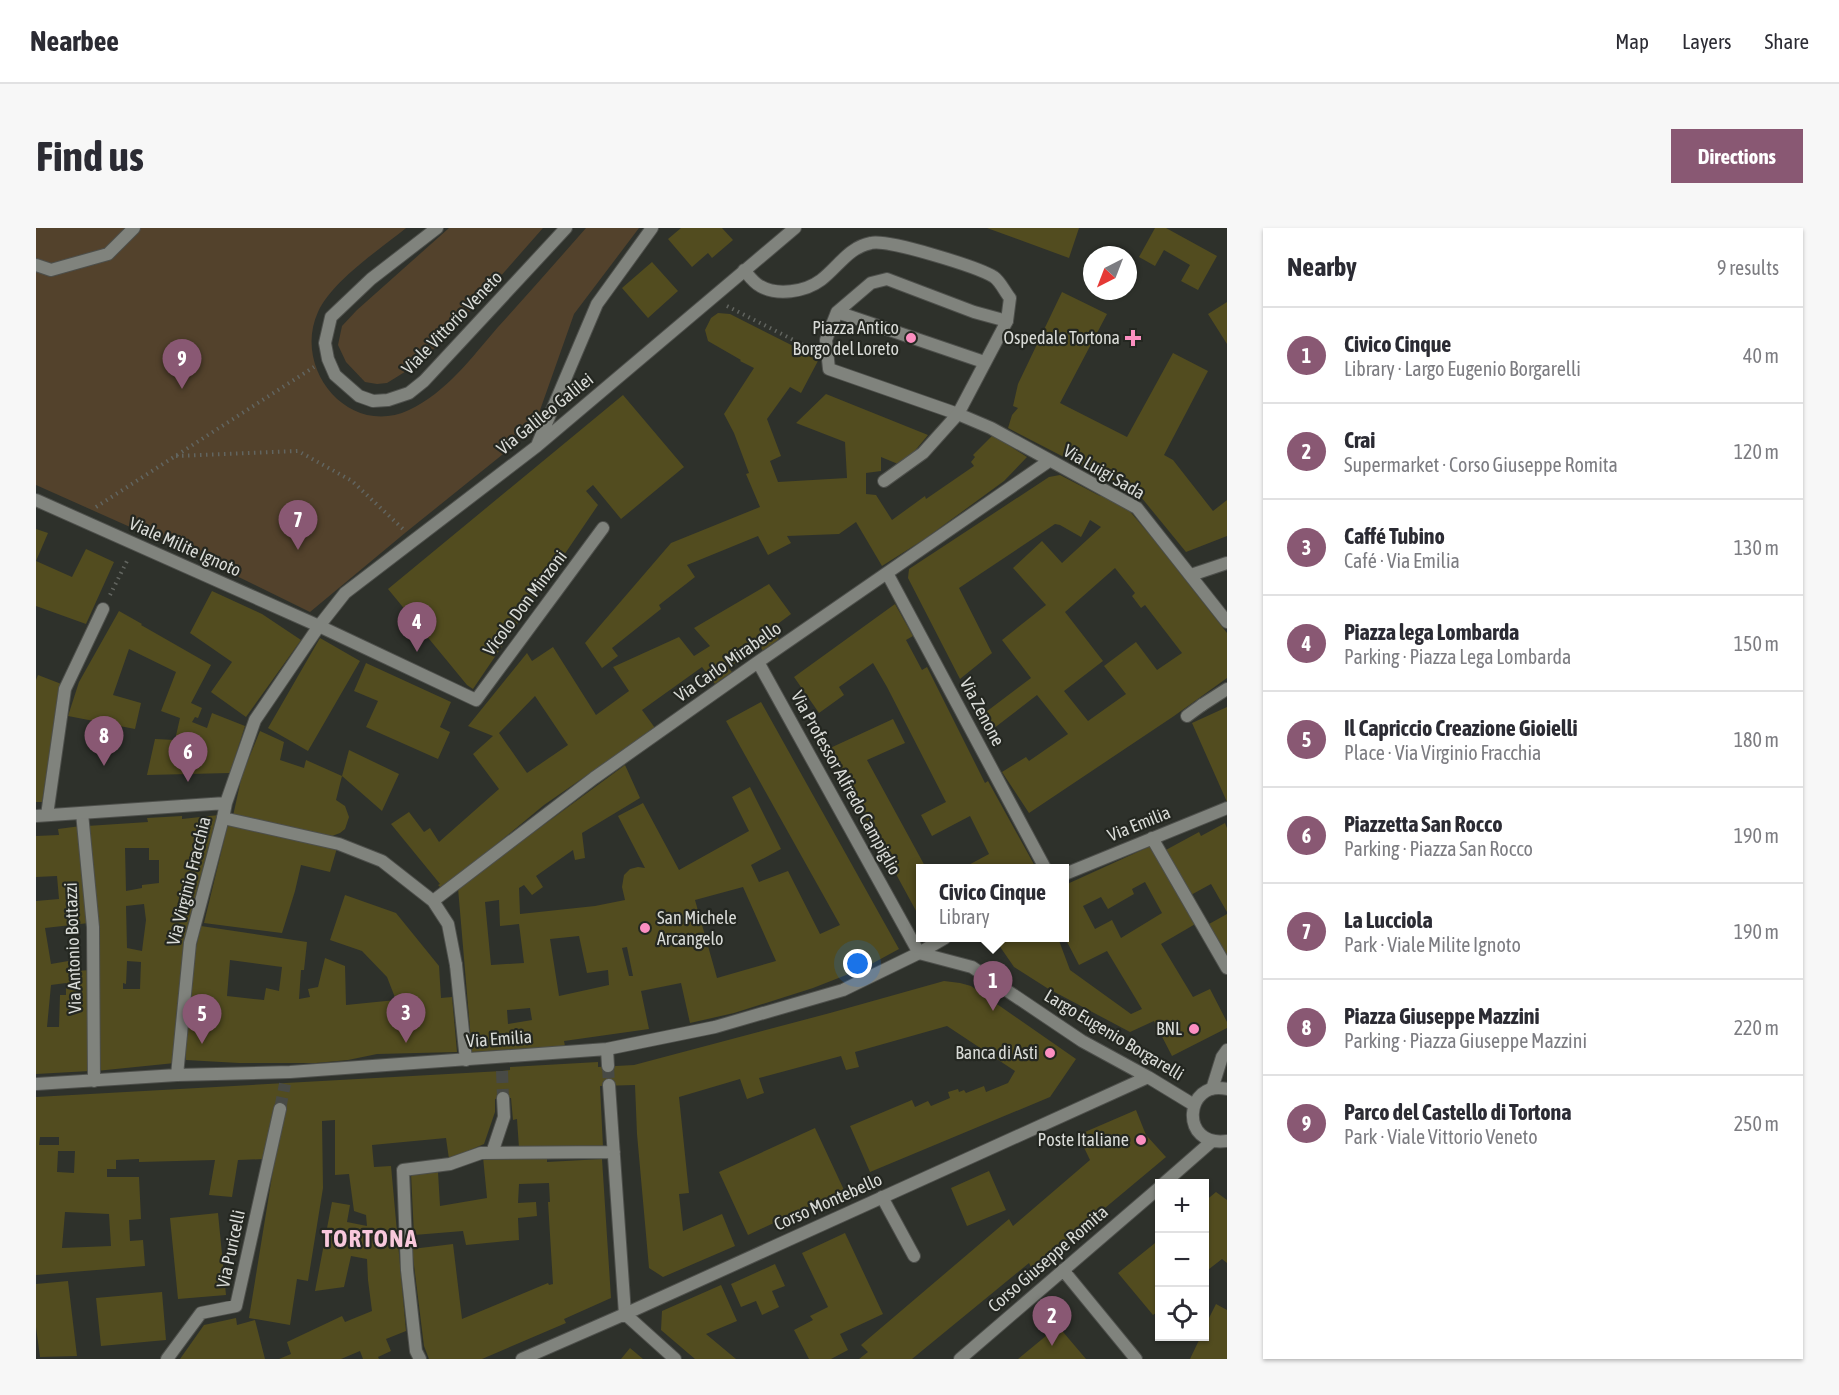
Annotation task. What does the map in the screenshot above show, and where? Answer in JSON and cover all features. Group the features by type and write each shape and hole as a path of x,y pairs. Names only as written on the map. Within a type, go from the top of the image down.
{"street":[{"path":"36,265 51,270 108,254 134,228"},
{"name":"Viale Vittorio Veneto","path":"437,228 371,279 331,317 325,343 328,359 335,375 359,396 373,401 388,400 409,393 424,381 566,228"},
{"path":"537,446 597,304 651,228"},
{"name":"Via Galileo Galilei","path":"319,627 345,592 537,446 795,228"},
{"path":"744,270 759,286 773,292 793,291 819,282 855,249 873,242 894,244 995,277 1010,298 1007,321 958,414 923,453 884,481"},
{"path":"828,358 826,340 837,312 871,283 887,279 974,312 1007,321"},
{"path":"837,312 984,363"},
{"name":"Via Luigi Sada","path":"828,358 829,369 958,414 991,428 1137,508 1227,622"},
{"name":"Via Carlo Mirabello","path":"433,901 594,778 1049,461"},
{"name":"Viale Milite Ignoto","path":"36,500 476,700"},
{"name":"Vicolo Don Minzoni","path":"476,700 603,528"},
{"path":"1191,575 1227,563"},
{"name":"Via Zenone","path":"887,573 1043,864"},
{"path":"103,609 65,690 42,815 226,803"},
{"name":"Via Virginio Fracchia","path":"177,1076 190,943 226,803 255,720 319,627"},
{"name":"Via Professor Alfredo Campiglio","path":"758,662 919,953"},
{"path":"1187,716 1227,689"},
{"name":"Via Emilia","path":"1069,872 1226,810"},
{"name":"Via Antonio Bottazzi","path":"82,813 93,927 93,1081"},
{"path":"223,818 339,844 382,861 433,901 448,924 456,965 466,1060"},
{"path":"1152,838 1227,968"},
{"name":"Via Emilia","path":"36,1084 177,1076 287,1078 607,1049 716,1027 843,990 938,942"},
{"name":"Largo Eugenio Borgarelli","path":"919,953 972,967 1082,1041 1194,1104"},
{"path":"607,1049 608,1066"},
{"path":"1227,1050 1222,1057 1212,1089 1227,1089"},
{"path":"501,1057 502,1071"},
{"name":"Corso Montebello","path":"522,1359 1148,1077"},
{"path":"609,1085 625,1314 675,1359"},
{"name":"Largo Eugenio Borgarelli","path":"1211,1142 1198,1133 1191,1118 1194,1104 1200,1096 1212,1089"},
{"path":"492,1153 504,1117 503,1098"},
{"name":"Via Puricelli","path":"167,1359 201,1313 236,1306 280,1109"},
{"path":"1169,1179 1211,1142 1227,1142"},
{"path":"420,1359 416,1351 407,1270 403,1170 450,1164 481,1153 614,1152"},
{"name":"Corso Giuseppe Romita","path":"960,1359 1155,1191"},
{"path":"882,1197 914,1256"},
{"path":"1063,1270 1136,1359"}],"path":[{"path":"711,298 828,358"},
{"path":"77,519 304,373"},
{"path":"175,456 298,451 352,481 415,539"},
{"path":"103,609 135,544"}],"shaded area":[{"path":"36,228 406,228 357,267 334,289 318,312 312,334 313,355 320,375 331,393 347,406 366,415 387,416 409,410 447,384 586,228 639,228 574,314 533,430 310,612 204,560 36,485"},
{"path":"449,228 543,228 447,337 416,365 387,383 365,382 346,362 338,345 342,326"}],"building":[{"path":"681,228 722,228 733,240 712,258 708,253 692,267 668,239"},
{"path":"987,228 1079,228 1069,258"},
{"path":"1155,228 1166,228 1217,256 1198,290 1181,281 1190,265 1164,250 1155,266 1139,257"},
{"path":"652,262 678,291 648,318 622,288"},
{"path":"1062,292 1107,314 1060,403 1127,437 1173,353 1208,371 1164,455 1173,460 1213,511 1227,500 1227,536 1186,552 1141,497 1008,428 1012,415 1018,408 1013,406 1018,384"},
{"path":"1227,302 1227,344 1208,314"},
{"path":"718,313 730,314 819,359 801,393 790,387 767,419 781,456 770,461 778,482 847,478 845,442 796,423 826,394 928,435 913,453 898,464 881,457 881,471 866,473 866,494 876,495 892,520 925,496 926,499 974,466 971,462 975,457 973,455 993,435 1027,457 1004,481 926,538 882,566 856,522 839,534 787,536 791,543 768,555 758,536 687,565 695,577 659,605 661,609 612,648 618,656 602,668 585,643 671,543 760,507 746,474 749,473 734,433 724,414 754,368 708,341 705,330 711,318"},
{"path":"623,395 684,467 621,519 593,485 586,491 598,505 473,689 467,685 388,589"},
{"path":"1060,475 1127,508 1227,633 1227,678 1029,813 1002,772 1026,757 1029,761 1068,734 1037,695 989,732 978,718 1031,678 1002,640 1046,605 1013,568 1042,541 1062,563 1101,527 1090,520 1081,537 1055,524 959,588 992,653 960,679 908,578 909,569 1049,477","holes":["1115,568 1135,593 1132,596 1141,608 1145,605 1182,653 1157,670 1136,642 1104,666 1126,694 1088,721 1064,691 1103,661 1065,612"]},
{"path":"36,529 48,533 36,561"},
{"path":"86,549 114,562 86,624 36,606 36,561 72,577"},
{"path":"769,584 791,614 771,629 779,639 763,651 760,646 728,668 732,672 715,684 702,667 642,710 655,728 544,805 442,889 391,824 409,812 424,832 430,828 439,842 499,789 473,754 493,736 468,726 527,653 532,661 553,647 596,715 629,691 613,667 679,637 694,656 710,646 694,628","holes":["535,696 568,745 527,773 499,733"]},
{"path":"212,591 262,614 301,640 246,717 211,692 232,662 190,633"},
{"path":"895,604 913,636 906,640 922,670 927,667 985,783 988,781 1034,864 970,864 989,854 970,816 932,836 921,815 946,802 873,663 839,687 844,695 819,713 794,677"},
{"path":"119,611 211,665 191,703 202,708 198,718 195,717 192,722 207,728 212,713 245,726 230,773 147,775 155,739 175,740 180,718 161,711 176,672 129,649 113,695 141,703 135,729 68,716 79,682"},
{"path":"320,638 360,661 308,751 268,728"},
{"path":"366,663 451,702 440,727 450,732 438,759 366,727 378,701 354,691"},
{"path":"38,675 64,685 56,711 42,802 36,802 36,680"},
{"path":"761,702 899,949 864,968 813,988 734,1013 690,1023 681,983 641,991 649,1029 564,1041 565,1046 472,1052 458,888 625,765 640,798 582,833 585,858 575,860 573,850 536,876 543,887 532,895 524,885 519,888 520,914 595,906 625,900 622,887 624,875 630,869 645,868 618,816 643,803 679,870 749,831 732,797 750,787 781,849 751,865 759,882 788,871 820,934 840,925 726,721","holes":["743,887 776,961 717,978 695,900","499,900 500,926 519,924 524,963 491,965 485,902","579,936 587,973 608,970 609,985 559,996 550,939","627,947 633,976 629,976 622,948","530,1008 532,1020 508,1024 507,1010"]},
{"path":"1227,707 1227,802 1192,723"},
{"path":"893,719 905,743 867,760 924,864 916,864 916,911 828,749"},
{"path":"260,731 284,742 280,760 304,768 306,760 342,776 336,800 345,806 349,817 345,829 332,836 233,816 242,775"},
{"path":"349,750 399,774 382,811 342,776"},
{"path":"219,815 182,982 175,1033 175,1063 96,1071 97,1027 100,1027 98,950 87,826 148,822 147,818 182,816 182,819","holes":["125,848 149,848 149,860 159,860 159,883 142,885 142,888 126,891","144,904 146,920 142,951 127,948 126,906","127,961 141,962 140,989 123,989 123,983 126,984"]},
{"path":"1225,823 1227,828 1227,912 1211,884 1189,896 1164,851 1199,832 1201,836"},
{"path":"228,824 337,848 330,872 301,865 282,933 204,923"},
{"path":"81,826 89,923 45,928 51,964 74,960 76,971 91,970 90,1071 36,1074 36,901 59,899 57,876 36,877 36,836 59,835 58,829","holes":["66,983 66,995 60,995 59,1027 47,1027 51,985"]},
{"path":"1153,845 1197,923 1161,944 1193,997 1210,989 1227,1022 1227,1028 1172,1056 1154,1021 1130,1032 1047,988 1014,967 997,942 1060,942 1070,970 1131,1014 1142,1009 1107,951 1079,965 1067,942 1069,942 1069,883","holes":["1145,882 1162,913 1121,938 1112,920 1095,929 1083,906 1101,897 1108,909 1134,894 1132,889"]},
{"path":"345,895 396,913 439,966 441,998 452,997 457,1052 377,1054 316,1063 186,1060 186,1027 192,1027 195,1001 189,1001 195,952 201,926 307,942 304,970 301,970 299,999 310,997 308,989 318,987 325,958 345,966 346,1005 396,1000 387,977 362,951 330,940","holes":["230,960 282,967 279,991 266,988 264,1000 227,996"]},
{"path":"1227,914 1227,955 1209,924"},
{"path":"944,981 960,983 971,986 1076,1059 1050,1097 870,1172 850,1126 912,1100 915,1107 928,1101 931,1106 950,1098 948,1092 958,1089 959,1092 964,1090 966,1093 984,1086 986,1092 1008,1083 1015,1071 947,1026 855,1052 859,1067 846,1070 841,1056 759,1078 764,1093 747,1099 740,1079 679,1097 689,1193 679,1194 683,1231 722,1214 735,1246 663,1277 649,1268 635,1085 600,1086 603,1147 540,1150 540,1146 519,1148 517,1119 513,1120 511,1098 495,1099 495,1112 484,1144 449,1159 446,1138 372,1145 374,1167 391,1166 406,1331 386,1339 391,1351 378,1357 379,1359 363,1359 360,1351 341,1359 279,1359 291,1354 287,1342 342,1316 345,1322 372,1311 367,1259 351,1256 344,1287 315,1291 332,1202 350,1205 347,1222 367,1226 366,1215 354,1211 349,1174 335,1175 335,1120 322,1121 323,1188 308,1281 297,1279 290,1325 249,1318 274,1164 264,1159 238,1160 232,1197 209,1195 215,1160 139,1162 139,1159 116,1160 116,1169 107,1169 107,1177 139,1177 141,1219 129,1220 130,1241 143,1240 145,1266 36,1275 36,1097 502,1071 510,1070 510,1067 598,1062 598,1067 634,1065","holes":["40,1137 59,1137 59,1145 39,1145","58,1151 75,1151 74,1173 57,1172","65,1212 109,1214 111,1246 62,1248"]},
{"path":"1136,1110 1146,1135 1166,1157 1032,1269 1029,1263 912,1359 859,1359 868,1352 861,1345 1009,1219 1013,1226 1090,1160 1078,1135"},
{"path":"815,1128 844,1190 748,1235 719,1172"},
{"path":"547,1156 547,1162 602,1159 611,1298 564,1319 566,1323 482,1359 429,1359 424,1346 412,1249 453,1244 462,1319 548,1283 553,1284 549,1183 519,1184 518,1203 536,1202 537,1216 518,1218 519,1240 466,1245 463,1231 414,1235 411,1173 438,1172 440,1206 487,1198 483,1157"},
{"path":"989,1171 1006,1210 967,1226 951,1188"},
{"path":"1216,1192 1227,1200 1227,1263 1222,1259 1209,1269 1209,1233 1209,1198"},
{"path":"218,1213 226,1295 178,1299 170,1218"},
{"path":"845,1233 883,1314 840,1334 848,1350 831,1359 809,1359 794,1330 813,1320 810,1316 828,1307 802,1253"},
{"path":"1155,1243 1155,1314 1153,1315 1118,1273"},
{"path":"775,1264 785,1286 772,1291 779,1307 762,1315 756,1301 741,1307 731,1284"},
{"path":"68,1281 77,1356 40,1357 36,1327 36,1284"},
{"path":"721,1285 737,1321 706,1334 736,1359 695,1359 661,1330 662,1311"},
{"path":"162,1292 166,1340 101,1346 96,1298"},
{"path":"1216,1304 1227,1310 1227,1359 1190,1359 1199,1341 1209,1341 1209,1318"},
{"path":"236,1318 237,1325 255,1320 265,1359 180,1359 204,1325"},
{"path":"1058,1326 1086,1359 1018,1359"},
{"path":"630,1348 643,1359 621,1359"}],"tunnel":[{"path":"608,1066 609,1085"},
{"path":"502,1071 503,1098"},
{"path":"280,1109 285,1084"}],"place":[{"name":"Piazza Antico Borgo del Loreto","path":"911,338"},
{"name":"Ospedale Tortona","path":"1133,338"},
{"name":"Parco del Castello di Tortona","path":"182,389"},
{"name":"La Lucciola","path":"298,550"},
{"name":"Piazza lega Lombarda","path":"417,652"},
{"name":"Piazza Giuseppe Mazzini","path":"104,766"},
{"name":"Piazzetta San Rocco","path":"188,782"},
{"name":"San Michele Arcangelo","path":"645,928"},
{"name":"Civico Cinque","path":"993,1011"},
{"name":"BNL","path":"1194,1029"},
{"name":"Caffé Tubino","path":"406,1043"},
{"name":"Il Capriccio Creazione Gioielli","path":"202,1044"},
{"name":"Banca di Asti","path":"1050,1053"},
{"name":"Poste Italiane","path":"1141,1140"},
{"name":"Crai","path":"1052,1346"}],"district":[{"name":"TORTONA","path":"370,1239"}]}
